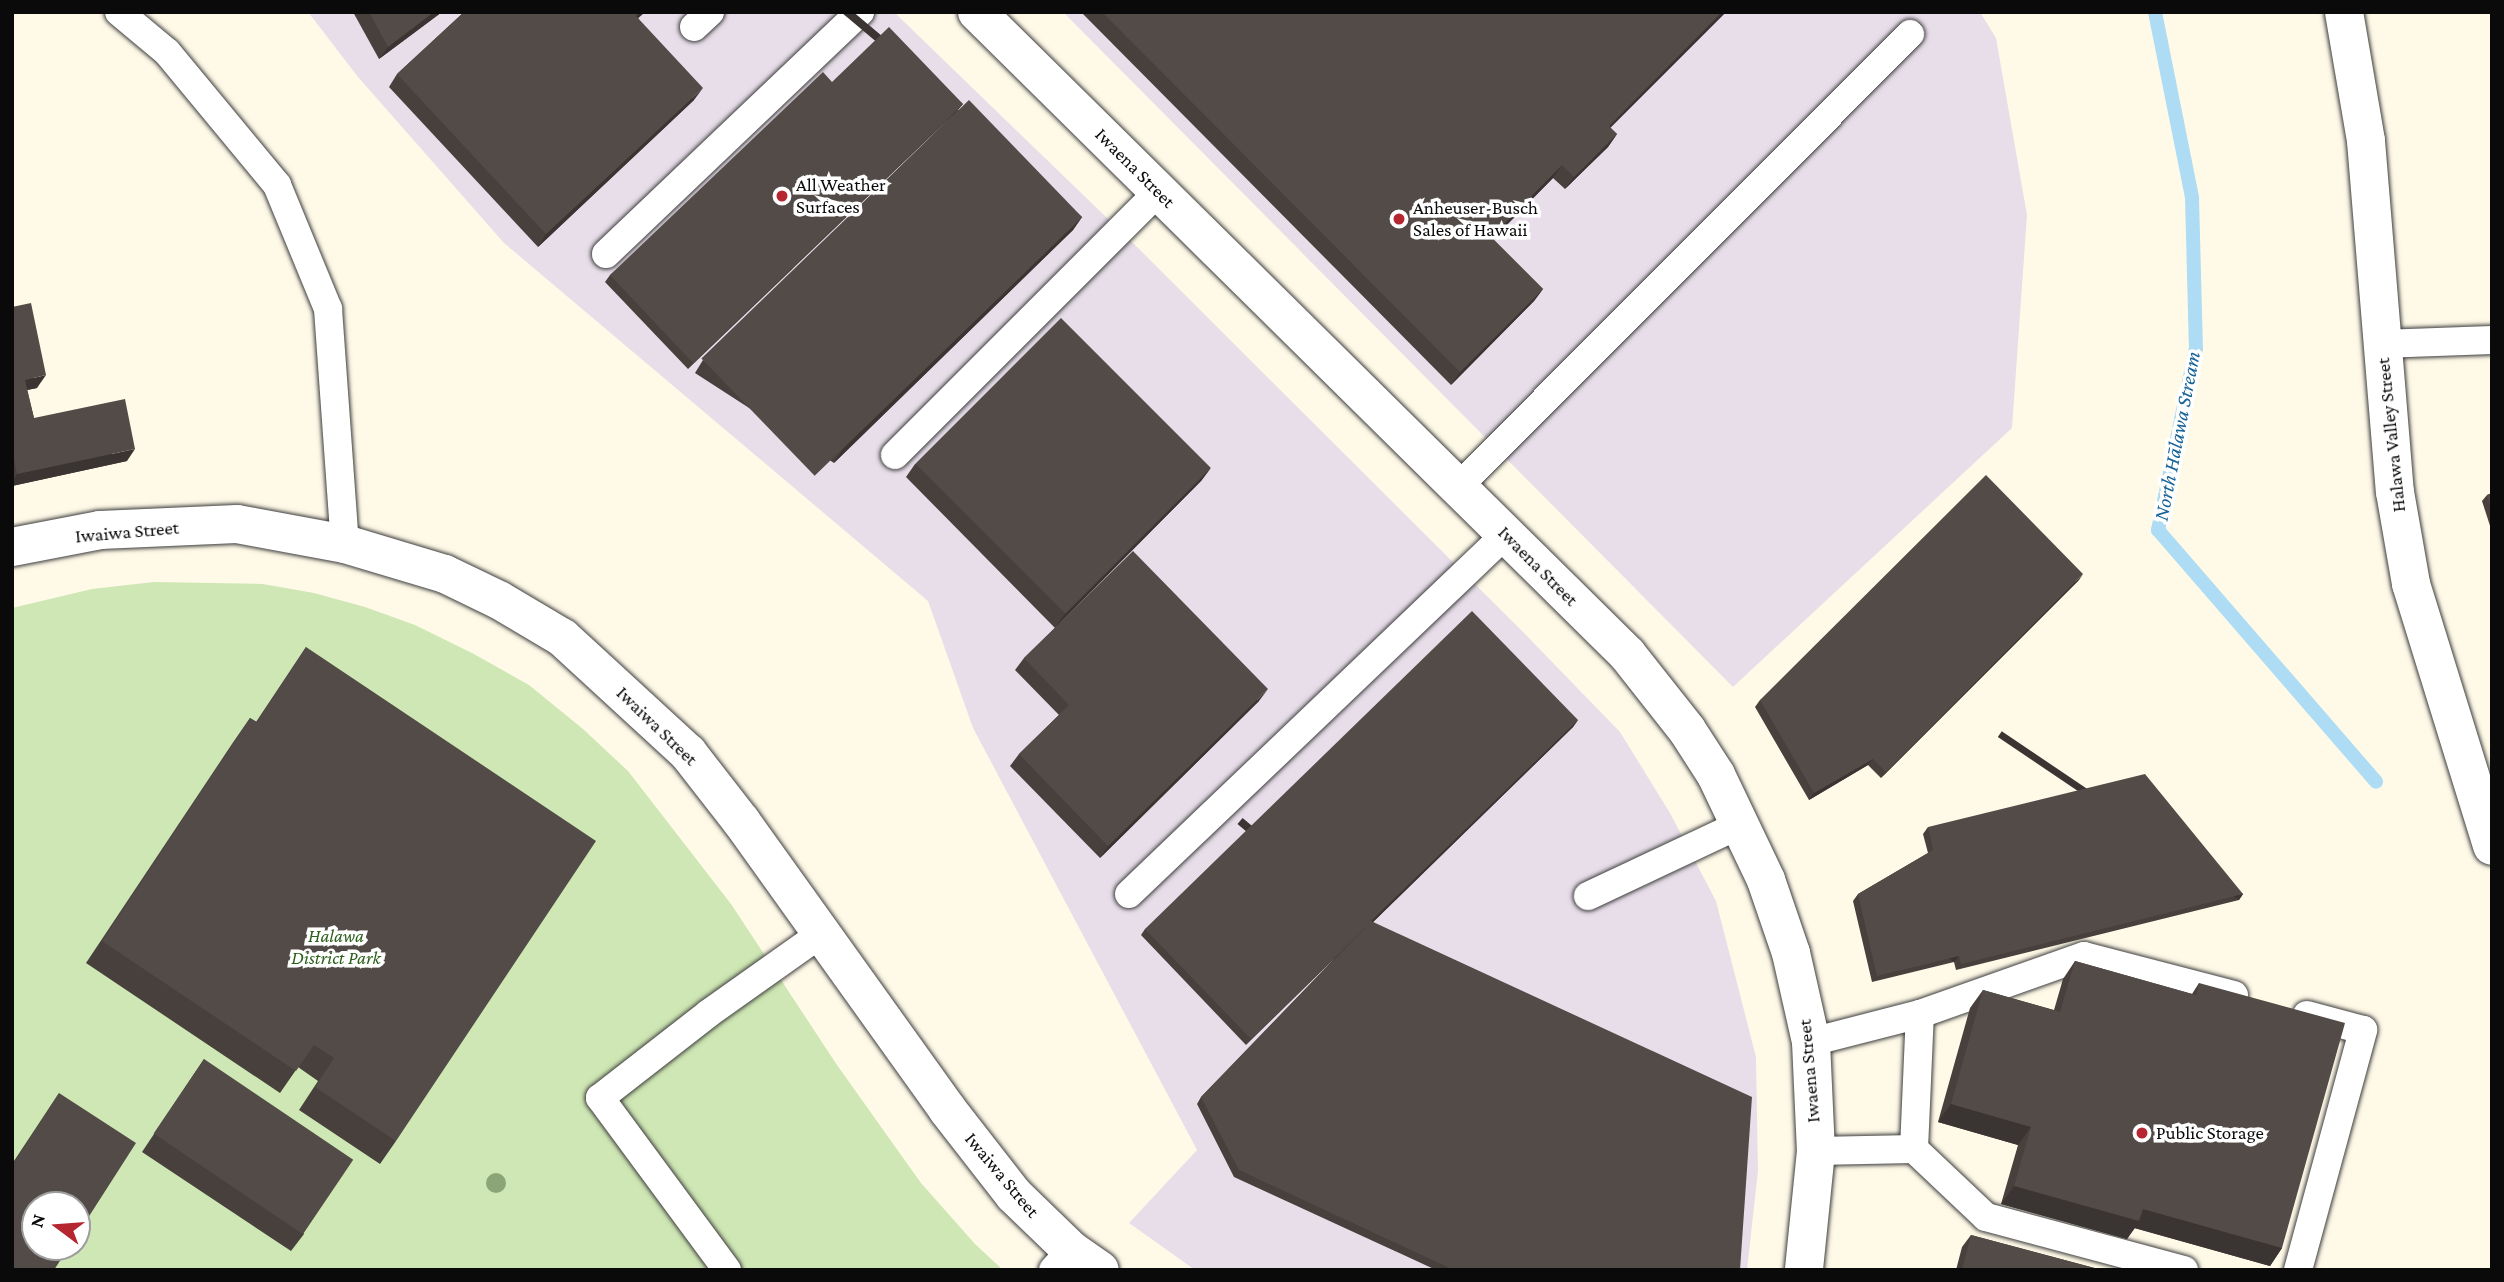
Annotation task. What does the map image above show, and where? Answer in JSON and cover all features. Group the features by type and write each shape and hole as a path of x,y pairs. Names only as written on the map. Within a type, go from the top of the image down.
{"street":[{"name":"Iwaena Street","path":"978,12 1628,654 1687,730 1716,775 1766,880 1791,953 1811,1042 1816,1151 1804,1270"},
{"name":"Halawa Valley Street","path":"2344,12 2366,141 2395,492 2411,584 2492,846"},
{"name":"Iwaiwa Street","path":"12,547 100,530 237,524 345,544 445,574 499,600 563,638 688,753 822,933 947,1108 1014,1195 1074,1263"}],"lane":[{"path":"119,12 167,52 277,185 328,309 345,544"},
{"path":"606,254 860,12"},
{"path":"1458,487 1910,34"},
{"path":"895,455 1158,191"},
{"path":"2381,344 2492,340"},
{"path":"1129,894 1506,534"},
{"path":"1588,896 1741,824"},
{"path":"727,1270 600,1098 709,1013 822,933"},
{"path":"1811,1042 1920,1014 2084,956 2363,1030 2298,1270"},
{"path":"1914,1149 1920,1014"},
{"path":"1816,1151 1914,1149 1986,1217 2184,1270"}],"shaded area":[{"path":"308,12 894,12 1135,245 1620,732 1670,813 1716,901 1756,1057 1758,1171 1747,1270 1195,1270 1129,1223 1197,1150 973,728 928,601 504,243 358,77"},
{"path":"1063,12 1980,12 1996,38 2027,215 2012,428 1733,687"}],"green space":[{"name":"Halawa District Park","path":"154,582 263,584 314,593 415,625 529,685 583,729 628,771 731,904 837,1065 921,1183 975,1244 1003,1270 12,1270 12,608 92,589"}],"building":[{"path":"369,12 434,12 388,47"},
{"path":"464,12 640,12 636,16 703,88 546,234 397,74"},
{"name":"Anheuser-Busch Sales of Hawaii","path":"1102,12 1722,12 1609,126 1617,134 1574,177 1562,165 1491,237 1543,289 1460,372"},
{"name":"All Weather Surfaces","path":"889,27 963,104 693,363 610,275 823,72 832,82"},
{"path":"969,100 1082,217 815,476 701,358"},
{"path":"31,303 46,375 25,380 34,418 125,399 135,449 17,474 12,450 12,307"},
{"path":"1061,318 1211,468 1065,614 915,464"},
{"path":"1986,475 2083,574 1886,772 1873,759 1814,793 1760,700"},
{"path":"2492,493 2492,511 2487,495"},
{"path":"1133,551 1268,689 1108,846 1019,754 1069,705 1024,658"},
{"path":"1472,611 1578,720 1371,921 1752,1097 1740,1270 1454,1270 1239,1170 1201,1097 1369,924 1251,1039 1145,929"},
{"path":"306,647 596,841 396,1141 315,1087 334,1058 314,1045 296,1071 102,941 250,718 257,722"},
{"path":"2145,774 2243,894 1961,964 1959,956 1877,976 1858,894 1933,850 1928,827"},
{"name":"Public Storage","path":"2075,961 2196,995 2199,983 2345,1023 2282,1248 2143,1209 2139,1221 2014,1186 2031,1127 1951,1104 1983,990 2060,1012"},
{"path":"204,1059 353,1160 303,1234 154,1134"},
{"path":"59,1093 136,1143 91,1213 91,1191 21,1191 21,1261 60,1261 54,1270 12,1270 12,1166"},
{"path":"1971,1235 2102,1270 1962,1270"}],"waterway":[{"name":"North Hālawa Stream","path":"2155,12 2192,198 2196,348 2158,530 2376,782"}],"place":[{"name":"All Weather Surfaces","path":"782,196"},
{"name":"Anheuser-Busch Sales of Hawaii","path":"1399,219"},
{"name":"Public Storage","path":"2142,1133"}]}
